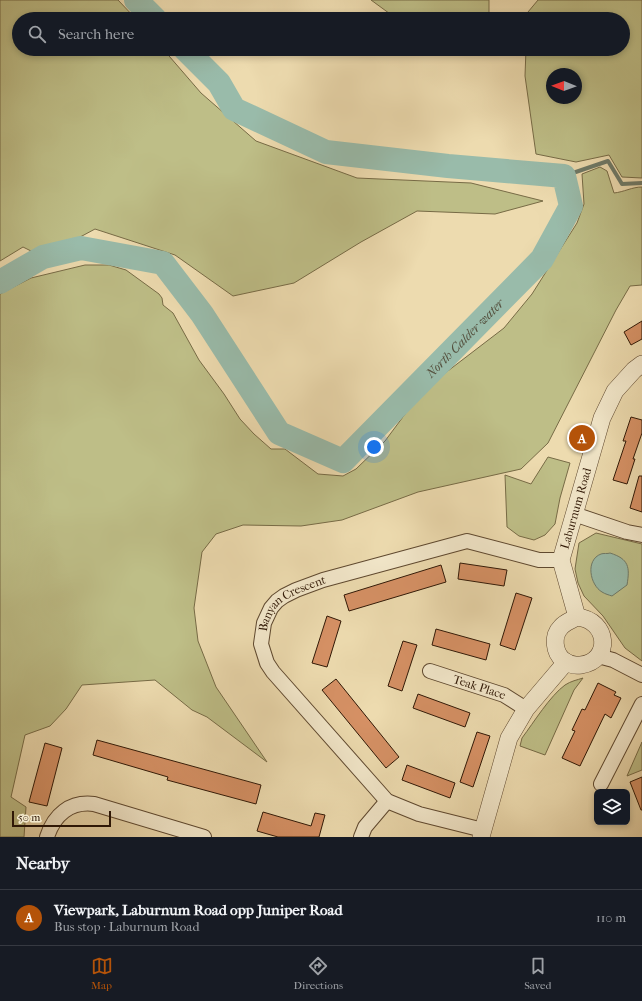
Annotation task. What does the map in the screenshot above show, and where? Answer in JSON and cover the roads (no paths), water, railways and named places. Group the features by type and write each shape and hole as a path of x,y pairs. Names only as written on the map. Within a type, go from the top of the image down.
{"street":[{"name":"Laburnum Road","path":"578,618 562,560 602,418 614,391 634,370 642,364"},
{"path":"574,514 628,532 642,535"},
{"name":"Banyan Crescent","path":"482,834 419,814 387,801 273,672 267,663 261,644 264,623 277,601 290,592 323,580 467,541 539,560 562,560"},
{"path":"578,618 585,618 590,621 602,633 602,649 593,661 577,666 566,662 558,655 555,640 557,632 562,626 578,618"},
{"path":"598,656 613,660 642,676"},
{"path":"482,834 509,738 526,709 566,662"},
{"name":"Teak Place","path":"430,671 504,695 526,709"},
{"path":"601,784 642,704"},
{"path":"361,837 365,827 387,801"},
{"path":"46,837 53,821 59,815 72,806 86,803 94,804 202,837"}],"waterway":[{"name":"North Calder water","path":"136,0 148,12"},
{"name":"North Calder water","path":"0,282 43,257 81,248 163,263 202,314 279,433 343,461 542,259 571,206 564,176 448,166 326,152 234,109 219,83 192,56"},
{"path":"564,176 608,161 622,184 642,183"}],"place":[{"name":"Viewpark, Laburnum Road opp Juniper Road","path":"582,438"}]}
